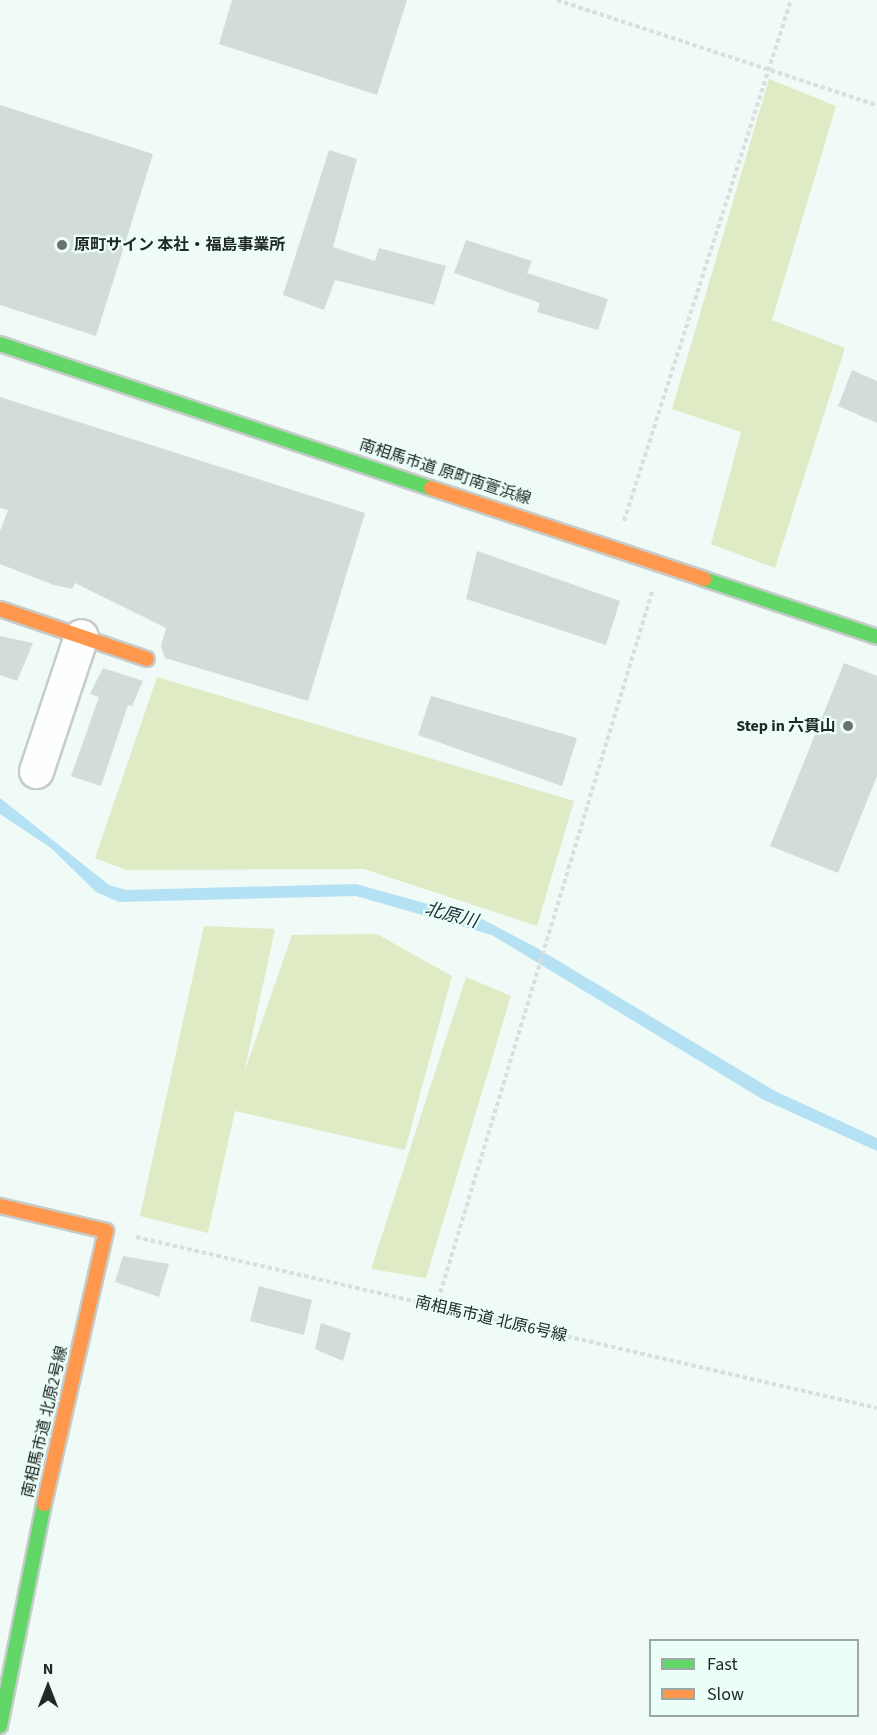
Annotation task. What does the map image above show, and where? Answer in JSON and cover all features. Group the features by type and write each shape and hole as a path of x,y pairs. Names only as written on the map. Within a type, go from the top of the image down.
{"street":[{"name":"南相馬市道 原町南萱浜線","path":"0,344 615,547 877,637"},
{"path":"0,609 147,658"},
{"path":"36,771 81,636"},
{"path":"0,1206 106,1231"},
{"name":"南相馬市道 北原2号線","path":"0,1726 18,1617 106,1231"}],"path":[{"path":"557,0 877,105"},
{"path":"615,547 791,0"},
{"path":"436,1306 549,942 661,564"},
{"name":"南相馬市道 北原6号線","path":"106,1231 877,1408"}],"green space":[{"path":"769,79 836,106 772,320 845,348 775,568 711,544 741,432 672,409"},
{"path":"157,677 574,801 537,926 364,869 127,870 95,858"},
{"path":"204,926 275,929 244,1073 292,935 377,934 452,976 405,1150 235,1111 208,1233 140,1216"},
{"path":"466,977 511,996 426,1278 371,1269"}],"water":[{"name":"北原川","path":"0,798 109,885 126,890 356,884 482,919 537,948 775,1091 877,1138 877,1151 762,1099 492,935 356,896 119,902 96,892 51,848 0,814"}],"building":[{"path":"232,0 407,0 377,95 219,44"},
{"name":"原町サイン 本社・福島事業所","path":"0,105 153,154 96,336 0,305"},
{"path":"329,150 357,159 333,247 375,261 379,248 446,266 434,305 335,280 324,310 283,295"},
{"path":"466,240 532,261 527,273 608,299 598,330 537,312 540,303 454,273"},
{"path":"852,370 877,381 877,423 838,406"},
{"path":"0,397 365,513 308,701 165,658 161,646 166,628 75,583 72,589 54,585 0,564 0,531 8,510 0,508"},
{"path":"477,551 620,601 606,645 466,599"},
{"path":"0,636 33,643 17,681 0,675"},
{"name":"Step in 六貫山","path":"844,663 877,676 877,776 838,873 770,846"},
{"path":"103,668 143,681 132,706 128,705 101,786 71,776 99,697 90,694"},
{"path":"431,696 577,738 562,786 418,735"},
{"path":"123,1256 169,1264 159,1297 115,1282"},
{"path":"259,1286 312,1300 304,1335 250,1321"},
{"path":"321,1323 351,1333 343,1361 315,1349"}],"traffic: fast":[{"path":"0,344 431,488"},
{"path":"704,579 877,637"},
{"path":"0,1726 44,1504"}],"traffic: slow":[{"path":"431,488 704,579"},
{"path":"0,609 147,659"},
{"path":"0,1206 106,1231 44,1504"}],"place":[{"name":"原町サイン 本社・福島事業所","path":"62,245"},
{"name":"Step in 六貫山","path":"848,726"}]}
